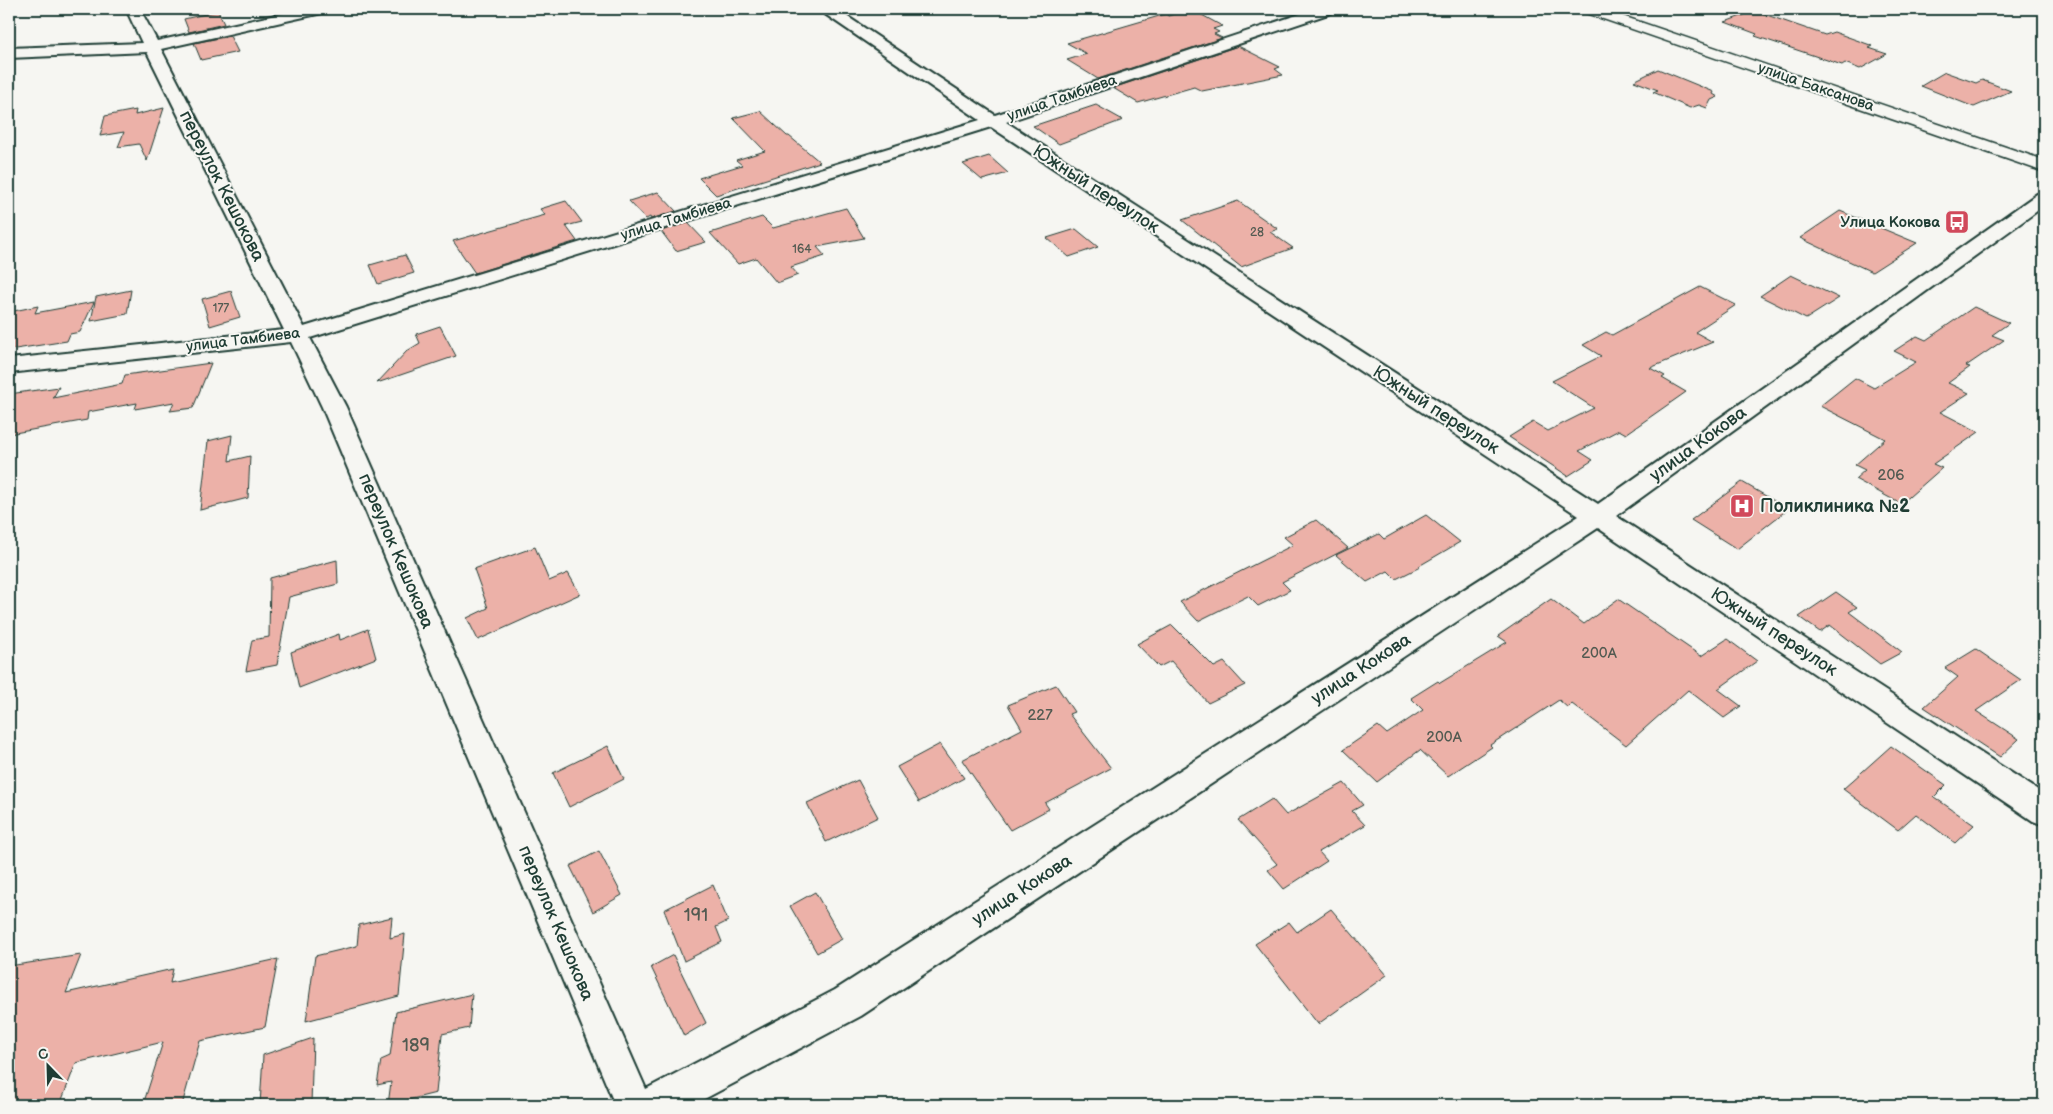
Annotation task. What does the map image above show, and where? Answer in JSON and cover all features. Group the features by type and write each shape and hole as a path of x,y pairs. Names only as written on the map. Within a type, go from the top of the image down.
{"main road":[{"name":"улица Баксанова","path":"1588,9 2044,166"}],"street":[{"name":"переулок Кешокова","path":"133,9 299,335 338,416 634,1105"},
{"path":"9,53 151,47 322,9"},
{"name":"Южный переулок","path":"827,9 993,121 1598,516 2044,811"},
{"name":"улица Тамбиева","path":"9,366 299,335 993,121 1329,9"},
{"name":"улица Кокова","path":"655,1105 848,1003 1598,516 2044,198"}],"building":[{"path":"1191,9 1222,26 1213,29 1219,32 1214,34 1222,38 1098,79 1067,60 1087,54 1067,43 1166,14 1168,16"},
{"path":"218,11 224,24 189,32 184,19"},
{"path":"1755,11 1825,35 1834,32 1873,46 1869,48 1887,54 1860,69 1845,63 1842,65 1755,36 1757,34 1725,22"},
{"path":"230,36 238,52 201,60 194,43"},
{"path":"1238,46 1280,67 1275,69 1283,75 1202,91 1194,87 1138,103 1113,88"},
{"path":"1658,69 1714,92 1713,94 1718,97 1711,100 1707,108 1699,105 1690,108 1653,92 1658,90 1634,81"},
{"path":"1945,72 1976,83 1982,80 2011,91 1974,107 1921,86"},
{"path":"1096,105 1123,120 1059,144 1033,126"},
{"path":"164,108 147,161 139,144 118,147 124,132 100,136 105,116 136,110 135,115"},
{"path":"760,111 787,136 820,162 716,195 699,178 742,165 736,160 765,151 733,118"},
{"path":"989,156 1008,173 982,180 963,164"},
{"path":"658,192 676,211 646,219 629,201"},
{"path":"566,201 582,222 566,226 577,241 475,273 453,241 545,215 540,209"},
{"path":"1238,201 1278,229 1270,232 1293,248 1241,267 1182,220"},
{"path":"846,208 864,238 817,247 825,256 791,267 798,275 777,283 756,258 738,264 710,233 762,217 773,228"},
{"path":"1840,211 1917,243 1872,272 1800,238"},
{"path":"688,223 706,242 676,251 661,231"},
{"path":"1076,229 1098,247 1069,257 1047,238"},
{"path":"405,255 414,273 378,284 370,265"},
{"path":"1791,275 1839,298 1806,319 1760,296"},
{"path":"1700,287 1736,305 1695,332 1713,342 1650,368 1665,376 1662,378 1686,392 1626,434 1619,430 1579,451 1593,460 1568,476 1509,437 1533,422 1548,431 1594,408 1552,381 1601,356 1583,345 1606,332 1612,335"},
{"path":"131,290 127,314 91,321 96,297"},
{"path":"231,291 240,317 210,326 202,299"},
{"path":"94,302 80,332 70,334 67,341 9,350 9,312 38,306 35,313"},
{"path":"1974,307 2009,323 1992,335 2004,340 1966,366 1970,367 1948,383 1969,393 1940,412 1979,432 1933,464 1942,468 1901,504 1855,479 1865,470 1855,465 1885,439 1820,406 1855,378 1874,388 1916,362 1894,351 1917,336 1926,340"},
{"path":"440,326 456,356 377,383 407,351 420,343 416,334"},
{"path":"211,363 193,408 170,411 174,402 135,409 137,403 88,412 87,420 9,434 9,394 59,387 53,398 122,384 125,375"},
{"path":"232,435 229,461 250,456 248,498 200,510 208,441"},
{"path":"1742,482 1788,509 1737,549 1691,520"},
{"path":"1426,515 1460,542 1420,567 1396,579 1388,571 1367,582 1336,555 1379,534 1384,539"},
{"path":"1316,520 1348,548 1282,582 1290,590 1258,606 1248,596 1198,621 1180,602 1293,545 1284,537"},
{"path":"535,547 549,581 568,573 580,594 478,640 467,618 488,608 474,569"},
{"path":"337,560 338,584 289,597 277,665 246,671 252,640 269,637 270,578"},
{"path":"1836,592 1857,607 1849,612 1902,652 1880,664 1830,625 1820,632 1799,617"},
{"path":"1551,599 1584,624 1618,599 1701,656 1727,639 1757,661 1718,689 1741,706 1724,718 1688,690 1626,745 1572,704 1568,708 1559,700 1490,745 1492,747 1448,776 1420,750 1377,782 1343,750 1378,726 1387,734 1423,710 1411,698 1438,681 1440,683 1507,642 1498,636"},
{"path":"1172,625 1214,667 1224,662 1245,685 1208,703 1171,661 1159,667 1137,644"},
{"path":"368,629 376,658 299,688 291,652 339,634 340,640"},
{"path":"1976,649 2021,680 1976,711 2019,739 2000,757 1924,707 1958,677 1945,668"},
{"path":"1056,685 1074,712 1069,714 1111,768 1045,803 1049,809 1010,830 962,760 1022,729 1008,705"},
{"path":"940,744 964,778 919,802 897,767"},
{"path":"608,746 624,779 569,807 553,773"},
{"path":"1891,746 1946,785 1934,797 1974,825 1955,843 1916,814 1898,830 1843,789"},
{"path":"858,780 878,817 826,842 807,803"},
{"path":"1344,783 1363,805 1352,811 1365,825 1319,852 1327,861 1284,889 1268,870 1277,864 1238,820 1272,799 1286,815"},
{"path":"599,851 622,895 593,912 570,866"},
{"path":"713,885 728,921 716,927 722,942 684,961 664,910"},
{"path":"815,892 842,939 817,953 790,906"},
{"path":"1331,909 1387,975 1318,1024 1255,944 1289,922 1297,932"},
{"path":"392,917 390,938 405,934 399,996 306,1021 315,956 357,946 359,925"},
{"path":"81,955 66,993 173,969 170,983 278,959 265,1027 200,1041 182,1105 143,1105 163,1042 76,1063 60,1105 9,1105 9,966"},
{"path":"673,955 706,1023 684,1036 651,967"},
{"path":"472,994 469,1028 442,1034 436,1093 388,1105 391,1082 377,1085 381,1060 390,1056 396,1012"},
{"path":"313,1038 311,1105 260,1105 263,1055"}],"place":[{"name":"Улица Кокова","path":"1957,222"},
{"name":"Поликлиника №2","path":"1742,506"}]}
